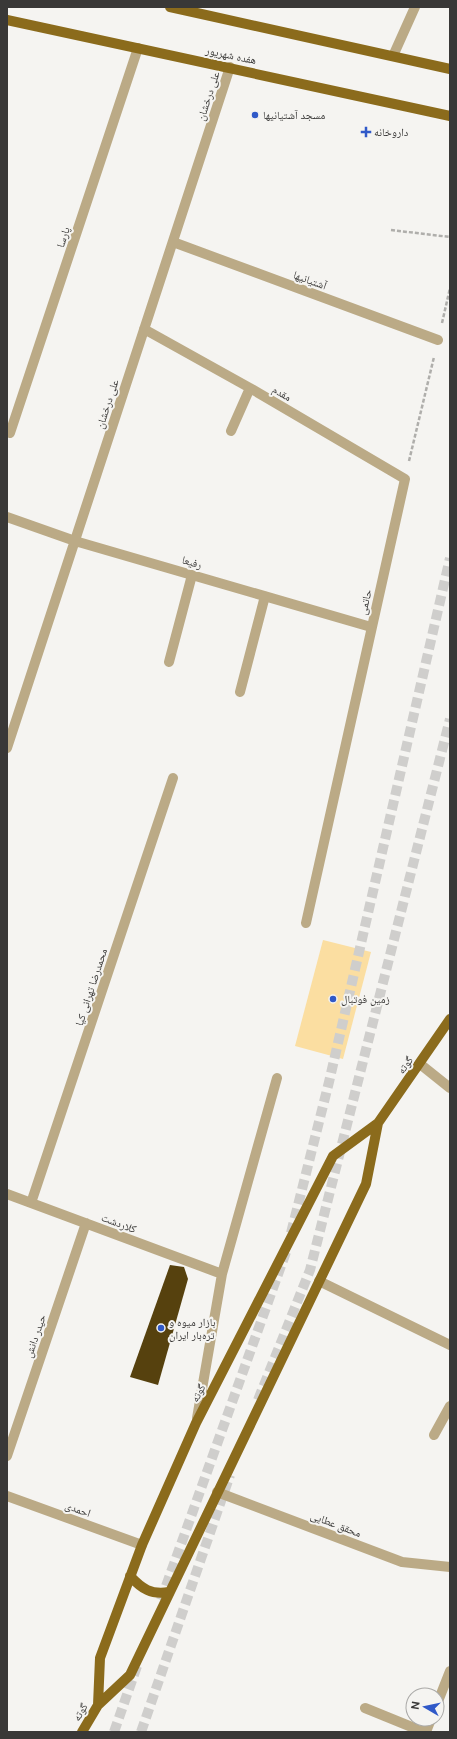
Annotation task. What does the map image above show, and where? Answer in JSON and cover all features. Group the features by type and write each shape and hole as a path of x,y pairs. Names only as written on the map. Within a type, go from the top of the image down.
{"main road":[{"path":"170,7 450,69"},
{"name":"هفده شهریور","path":"7,20 230,67 450,116"},
{"name":"گوته","path":"98,1705 100,1658 142,1545 196,1423 333,1156 378,1123 450,1019"},
{"name":"گوته","path":"82,1732 98,1705 130,1675 366,1184 378,1123"},
{"path":"130,1576 139,1586 148,1592 159,1594 169,1592"}],"street":[{"path":"393,56 416,7"},
{"name":"پارسا","path":"10,433 138,48"},
{"name":"علی درخشان","path":"7,748 230,67"},
{"name":"آشتیانیها","path":"173,242 438,340"},
{"name":"مقدم","path":"144,329 250,388 405,479"},
{"path":"231,432 250,388"},
{"name":"حاتمی","path":"306,923 405,479"},
{"name":"رفیعا","path":"7,517 75,541 371,627"},
{"path":"169,662 192,575"},
{"path":"240,692 265,596"},
{"name":"محمدرضا تهرانی کیا","path":"31,1203 174,778"},
{"path":"420,1064 450,1088"},
{"path":"196,1423 222,1274 277,1078"},
{"name":"کلاردشت","path":"7,1194 222,1274"},
{"name":"حیدر دانش","path":"7,1456 86,1223"},
{"path":"319,1281 450,1344"},
{"path":"434,1435 450,1406"},
{"name":"محقق عطایی","path":"217,1492 402,1562 450,1567"},
{"name":"احمدی","path":"7,1496 142,1545"},
{"path":"444,1687 450,1671"},
{"path":"365,1708 425,1732"}],"path":[{"path":"391,230 450,237"},
{"path":"405,479 450,288"}],"shaded area":[{"name":"زمین فوتبال","path":"323,940 371,952 343,1059 295,1046"}],"building":[{"name":"بازار میوه و تره‌بار ایران","path":"170,1265 184,1267 188,1279 158,1385 130,1377"}],"tunnel":[{"path":"291,1233 329,1082 450,558"},
{"path":"258,1400 310,1270 450,719"},
{"path":"161,1600 286,1252"},
{"path":"141,1732 230,1475"},
{"path":"114,1732 137,1666"}],"place":[{"name":"مسجد آشتیانیها","path":"255,115"},
{"name":"داروخانه","path":"366,132"},
{"name":"زمین فوتبال","path":"333,999"},
{"name":"بازار میوه و تره‌بار ایران","path":"161,1328"}]}
